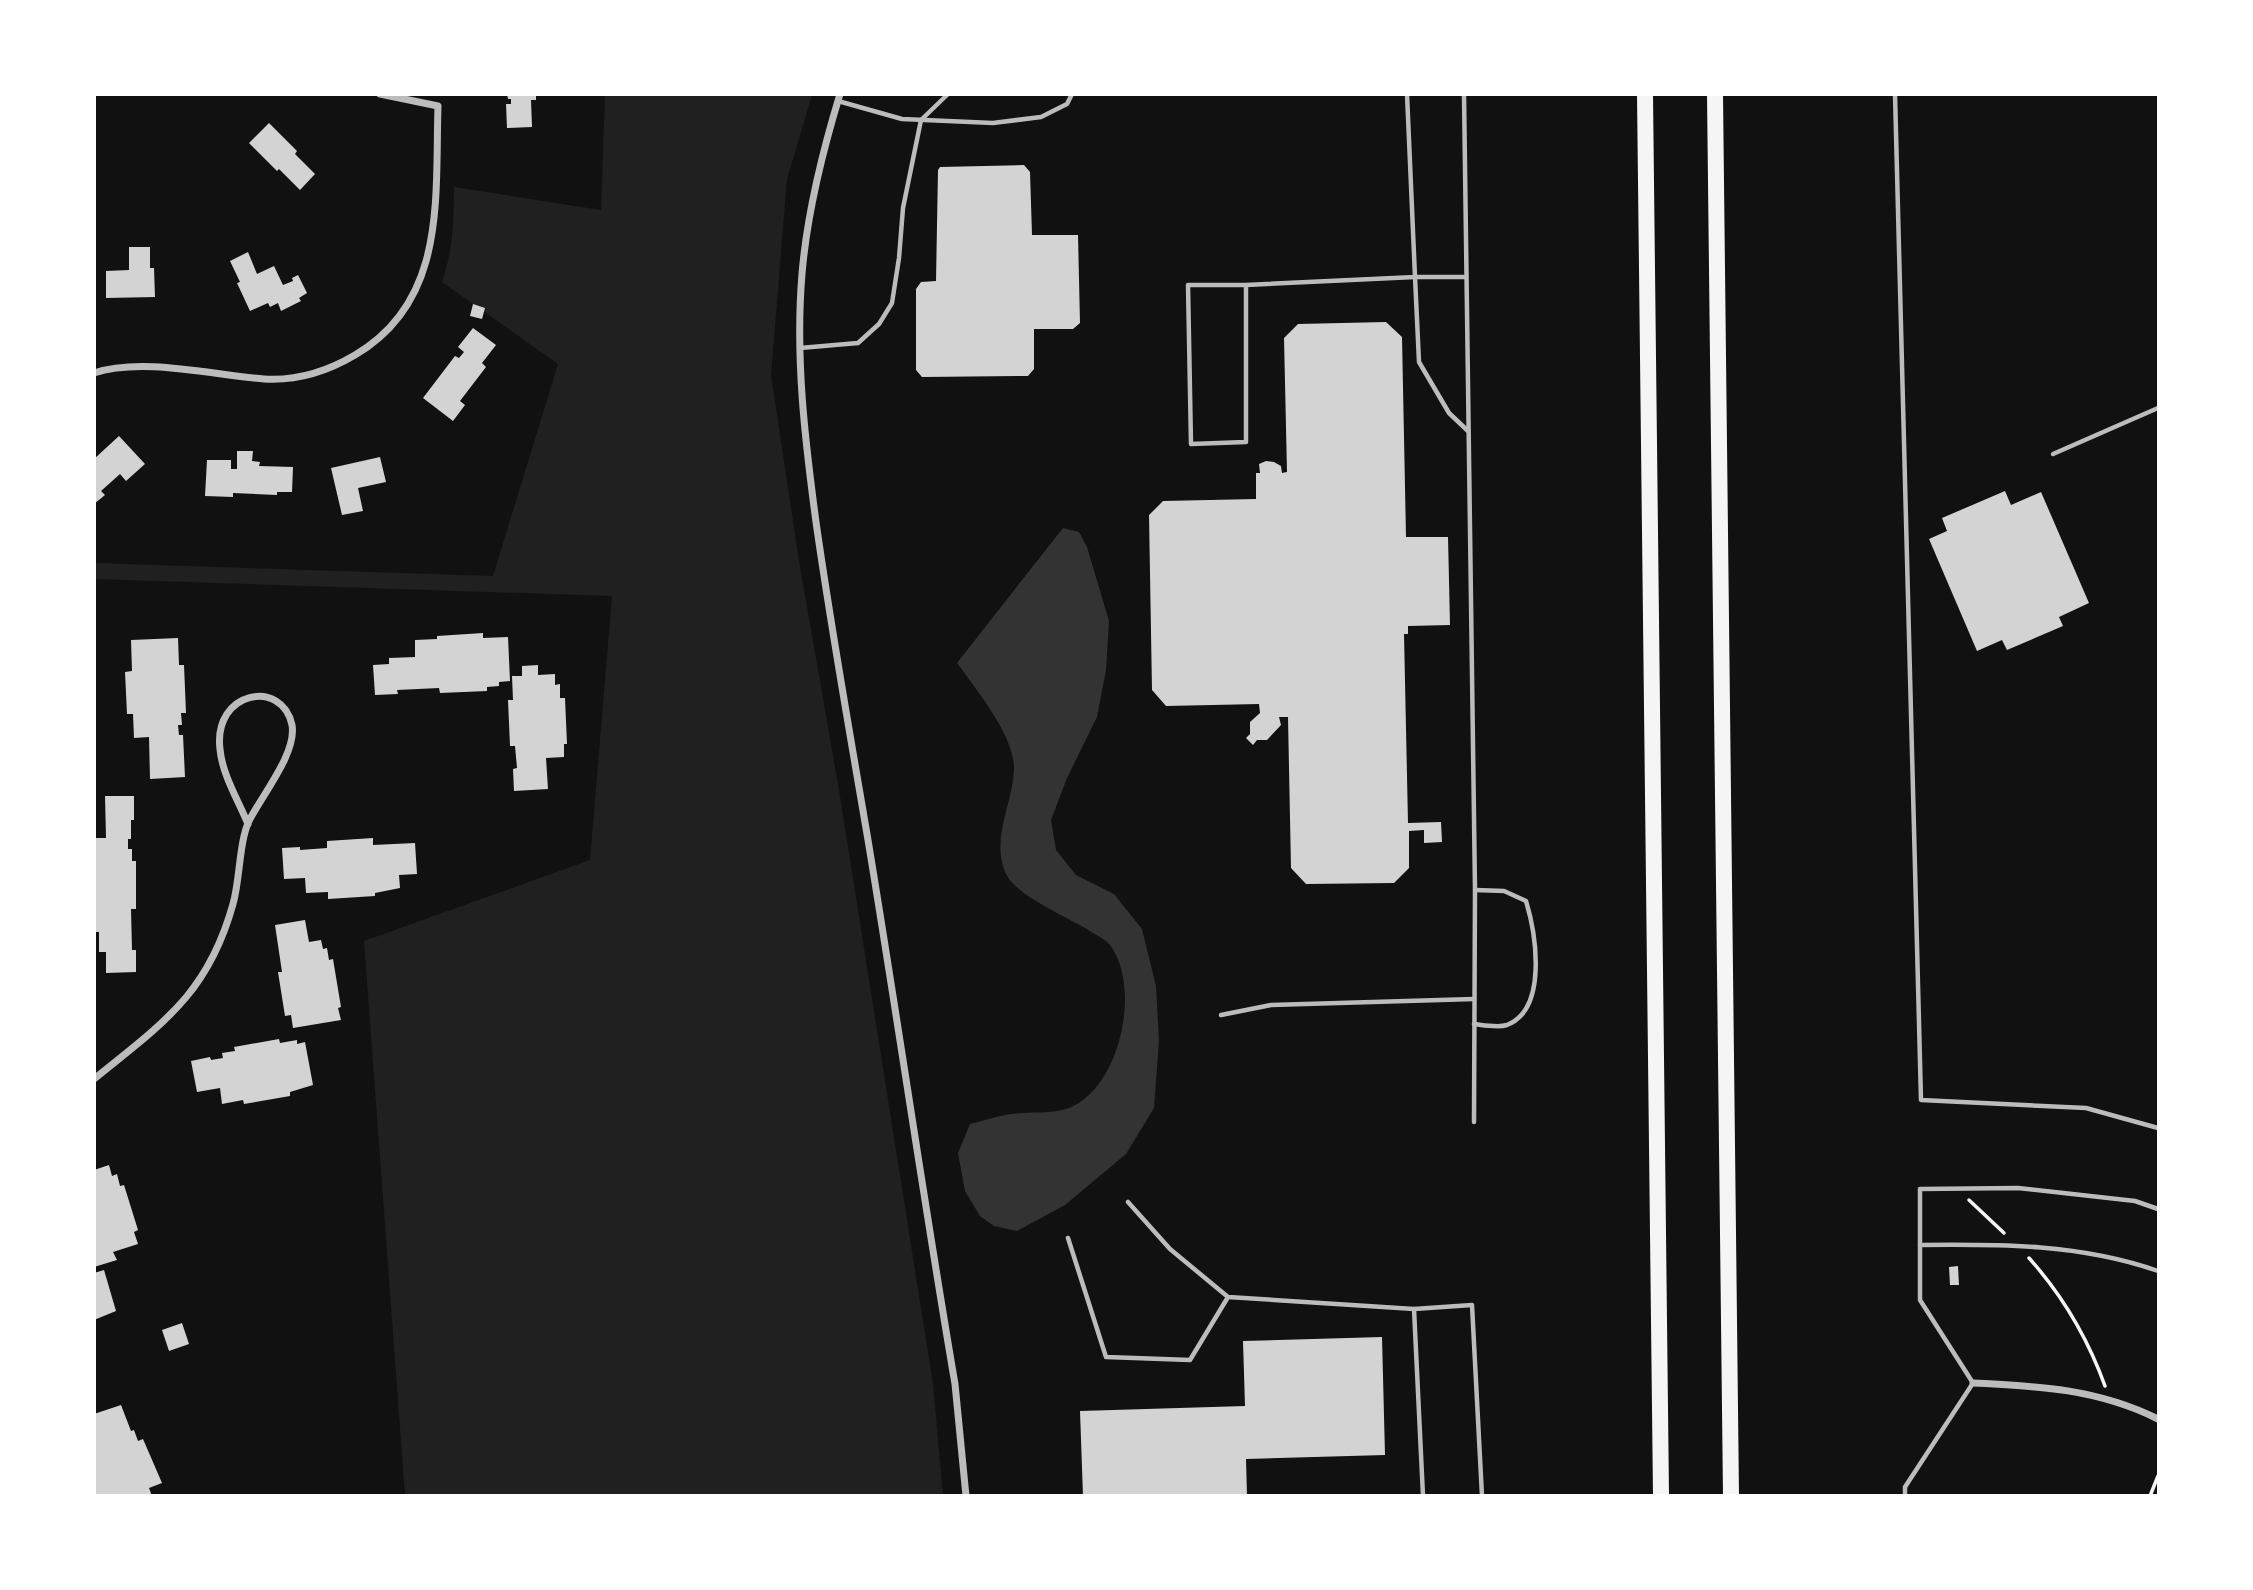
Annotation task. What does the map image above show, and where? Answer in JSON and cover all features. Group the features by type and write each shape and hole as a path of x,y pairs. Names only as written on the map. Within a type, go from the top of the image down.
{"highway":[{"path":"1645,94 1661,1496"},
{"path":"1715,94 1731,1496"}],"street":[{"path":"380,94 438,106"},
{"path":"94,373 142,367 267,379 293,378 319,372 343,362 385,333 415,292 426,268 432,242 438,94"},
{"path":"839,98 825,142 812,203 802,273 801,404 823,573 955,1384 966,1496"},
{"path":"94,1079 171,1016 202,978 217,949 235,897 248,824 286,756 292,735 292,723 287,713 279,705 258,696 235,703 226,712 219,735 223,765 248,824"},
{"path":"1973,1384 2045,1387 2109,1398 2158,1419"}],"lane":[{"path":"800,348 858,343 879,324 892,303 903,208 921,120 947,94"},
{"path":"839,98 902,119 993,122 1041,117 1067,104 1072,94"},
{"path":"1407,94 1419,362 1449,413 1468,432"},
{"path":"1464,94 1475,890 1474,1122"},
{"path":"1895,94 1921,1100 2086,1108 2158,1128"},
{"path":"1246,285 1246,442 1191,444 1188,285 1466,277"},
{"path":"2053,454 2158,408"},
{"path":"1474,1024 1505,1026 1524,1015 1532,998 1535,963 1535,930 1526,901 1504,891 1475,890"},
{"path":"1221,1015 1270,1005 1474,999"},
{"path":"1905,1496 1905,1487 1973,1384 1920,1300 1920,1189 2018,1188 2135,1201 2158,1209"},
{"path":"1128,1202 1170,1249 1228,1297 1414,1309 1472,1306 1482,1496"},
{"path":"1068,1238 1106,1357 1190,1360 1228,1297"},
{"path":"1920,1245 2057,1247 2140,1264 2158,1271"},
{"path":"1414,1309 1423,1496"}],"path":[{"path":"1958,1188 2042,1272 2084,1337 2109,1398"},
{"path":"2150,1496 2158,1476"}],"shaded area":[{"path":"605,95 812,95 787,179 771,375 933,1384 943,1495 405,1495 364,941 590,860 612,596 95,579 95,563 493,576 558,364 442,282 452,235 454,187 601,210"},
{"path":"1063,528 1079,532 1087,547 1109,621 1106,670 1097,717 1067,778 1051,820 1056,850 1076,875 1114,894 1142,929 1156,986 1159,1041 1154,1108 1126,1154 1065,1205 1017,1231 994,1226 980,1216 965,1191 958,1153 970,1124 1011,1114 1062,1110 1087,1097 1113,1059 1121,1035 1125,1010 1124,986 1120,964 1107,942 1034,900 1012,883 1006,874 1000,848 1013,782 1013,756 993,714 957,663"}],"building":[{"path":"507,94 536,94 536,100 531,100 532,127 507,128 506,104 511,104 511,99 508,99"},
{"path":"269,123 315,174 300,190 249,143"},
{"path":"1024,165 1030,172 1032,235 1078,235 1080,323 1073,329 1034,329 1034,369 1028,376 922,377 916,370 916,289 921,282 936,281 938,170 940,167"},
{"path":"129,247 150,247 155,297 106,298 106,271 129,270"},
{"path":"248,252 257,274 274,266 283,285 293,281 292,278 298,275 307,293 299,298 301,301 281,311 278,303 270,307 268,303 250,311 230,261"},
{"path":"473,304 485,308 482,319 470,316"},
{"path":"1386,322 1402,337 1406,537 1448,537 1450,625 1408,626 1408,634 1404,634 1408,823 1441,822 1442,842 1424,843 1424,830 1409,831 1409,868 1394,883 1306,884 1291,868 1288,717 1279,717 1281,725 1267,740 1257,740 1253,745 1246,738 1250,734 1250,722 1260,713 1259,704 1166,706 1152,690 1149,515 1163,501 1256,499 1256,473 1260,473 1259,464 1274,462 1281,466 1282,473 1287,472 1284,338 1298,324"},
{"path":"473,328 496,345 482,363 486,367 460,401 465,405 453,421 423,398 455,356 459,358 464,352 458,347"},
{"path":"119,436 145,464 126,481 120,474 101,491 105,495 94,504 94,459"},
{"path":"237,451 253,451 252,461 260,462 259,466 293,467 292,492 277,492 277,495 233,493 233,497 205,496 207,460 231,460 231,469 237,469"},
{"path":"380,457 386,482 358,488 363,511 342,515 331,468"},
{"path":"2005,491 2011,505 2041,492 2089,603 2059,617 2063,626 2007,650 2002,640 1977,651 1929,539 1947,531 1942,518"},
{"path":"483,633 483,638 508,637 510,681 487,687 487,691 440,693 439,688 397,690 398,694 375,695 373,665 389,664 389,658 415,657 415,640"},
{"path":"178,638 179,665 184,665 186,713 181,713 182,725 178,725 179,735 183,735 185,777 150,779 149,737 134,738 133,714 127,714 125,672 132,671 131,640"},
{"path":"538,665 538,675 555,674 555,685 560,684 560,698 565,698 567,744 564,744 564,757 546,758 548,789 514,791 513,769 517,768 515,746 510,746 508,700 513,700 512,676 522,676 522,666"},
{"path":"105,796 134,796 134,820 131,820 128,849 132,849 132,861 136,861 136,909 131,909 132,950 136,950 136,972 106,973 106,952 99,952 99,932 94,932 94,838 106,838"},
{"path":"373,838 373,845 415,843 417,874 399,875 400,888 375,893 375,896 328,899 328,892 306,893 305,878 284,879 282,848 327,848 327,841"},
{"path":"305,920 309,942 321,940 323,949 327,948 329,960 333,959 341,1020 293,1028 291,1015 285,1016 278,972 282,972 275,925"},
{"path":"279,1039 280,1043 297,1040 297,1044 305,1042 313,1085 290,1092 290,1096 244,1104 243,1100 222,1104 220,1088 197,1092 191,1061 210,1057 211,1060 223,1058 222,1053 235,1051 234,1047"},
{"path":"109,1165 112,1176 117,1174 120,1186 124,1185 138,1230 134,1232 138,1244 113,1252 117,1260 94,1267 94,1170"},
{"path":"1958,1266 1959,1285 1950,1285 1949,1267"},
{"path":"104,1270 116,1311 94,1320 94,1273"},
{"path":"182,1323 189,1344 169,1351 162,1330"},
{"path":"1382,1337 1385,1455 1246,1459 1247,1496 1083,1496 1080,1411 1245,1406 1243,1341"},
{"path":"121,1405 131,1431 134,1430 138,1441 143,1439 162,1483 149,1488 152,1496 94,1496 94,1414"}]}
